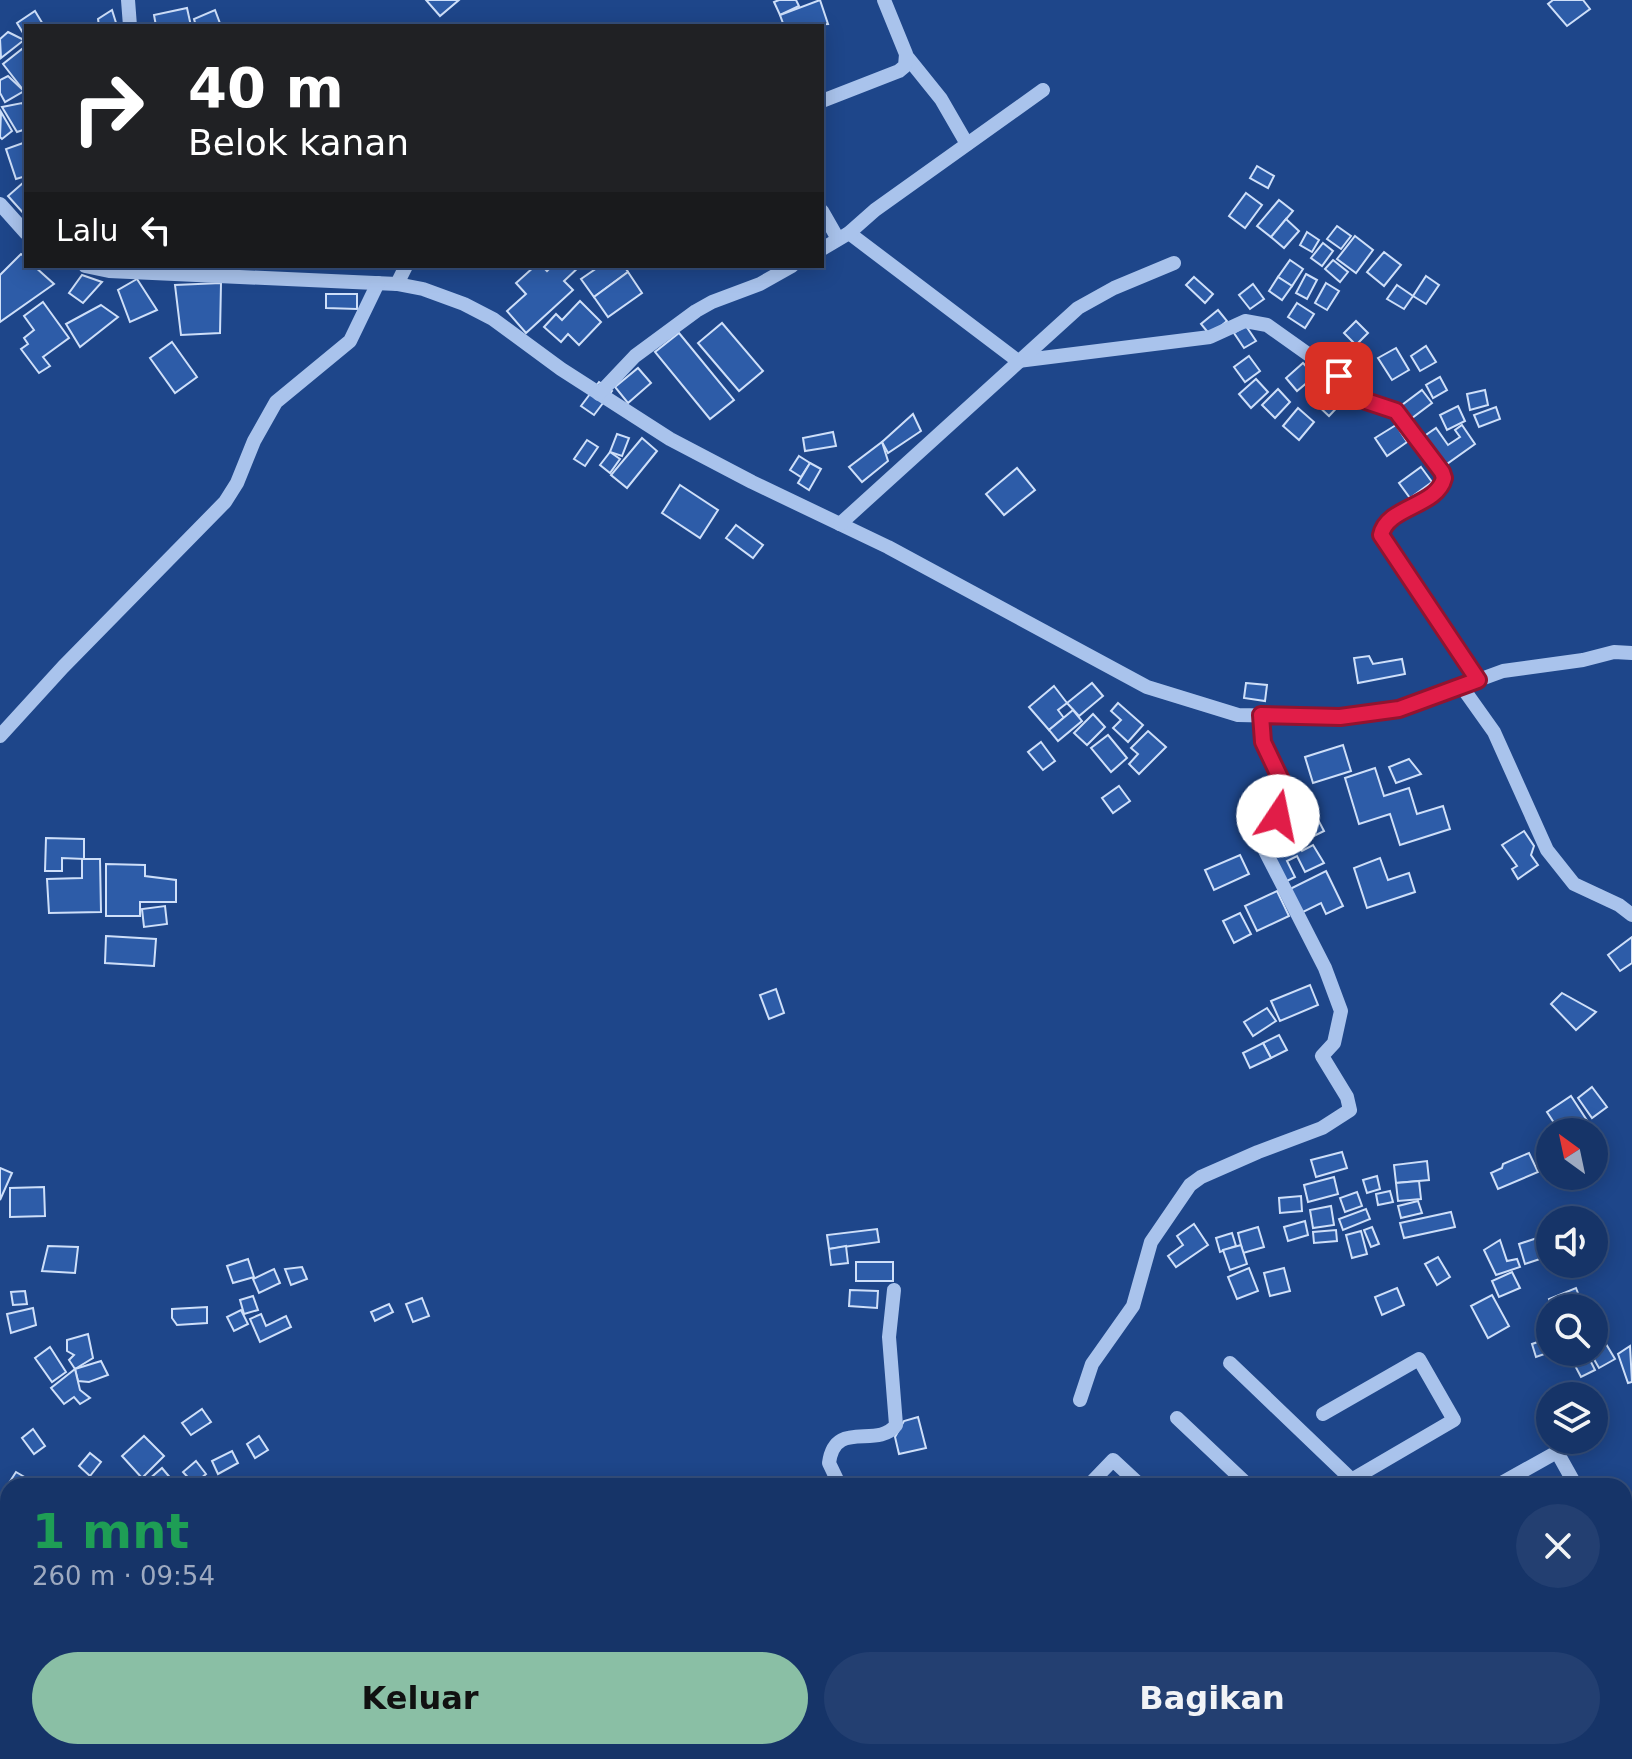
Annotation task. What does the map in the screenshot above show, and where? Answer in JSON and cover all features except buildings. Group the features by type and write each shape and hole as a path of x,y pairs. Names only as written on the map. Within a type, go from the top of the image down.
{"street":[{"path":"128,0 130,24"},
{"path":"884,0 908,58 941,99 967,144"},
{"path":"824,100 899,71 908,58"},
{"path":"824,248 1043,90"},
{"path":"0,204 24,231"},
{"path":"824,213 844,236 1018,361 1210,337 1245,321 1253,321 1267,325 1339,376 1366,401 1393,408 1444,478 1437,490 1387,523 1383,529 1383,541 1478,680"},
{"path":"840,524 1078,308 1114,288 1174,263"},
{"path":"95,268 397,284 423,289 464,304 493,319 599,394 684,446 888,547 1147,687 1238,715 1340,717 1399,709 1503,671 1583,660 1614,652 1632,653"},
{"path":"397,284 405,268"},
{"path":"599,394 635,356 701,307 760,284 788,268"},
{"path":"0,736 63,667 225,502 276,402 350,341 378,283"},
{"path":"1462,687 1494,732 1547,850 1574,884 1619,905 1632,915"},
{"path":"1080,1400 1092,1364 1133,1306 1151,1242 1190,1185 1258,1152 1322,1128 1350,1110 1347,1097 1322,1056 1334,1043 1341,1011 1325,968 1257,835 1259,828 1291,810 1292,803 1263,742 1261,715"},
{"path":"836,1478 830,1468 832,1450 842,1439 888,1433 896,1425 889,1337 894,1290"},
{"path":"1323,1414 1419,1359 1454,1420 1355,1478"},
{"path":"1230,1363 1341,1478"},
{"path":"1177,1418 1241,1478"},
{"path":"1510,1478 1557,1452 1572,1478"},
{"path":"1096,1478 1113,1460 1132,1478"}],"route":[{"path":"1278,816 1291,810 1292,803 1263,742 1261,715 1340,717 1399,709 1478,680 1381,535 1387,523 1442,485 1442,472 1393,408 1362,399 1339,376"}]}
